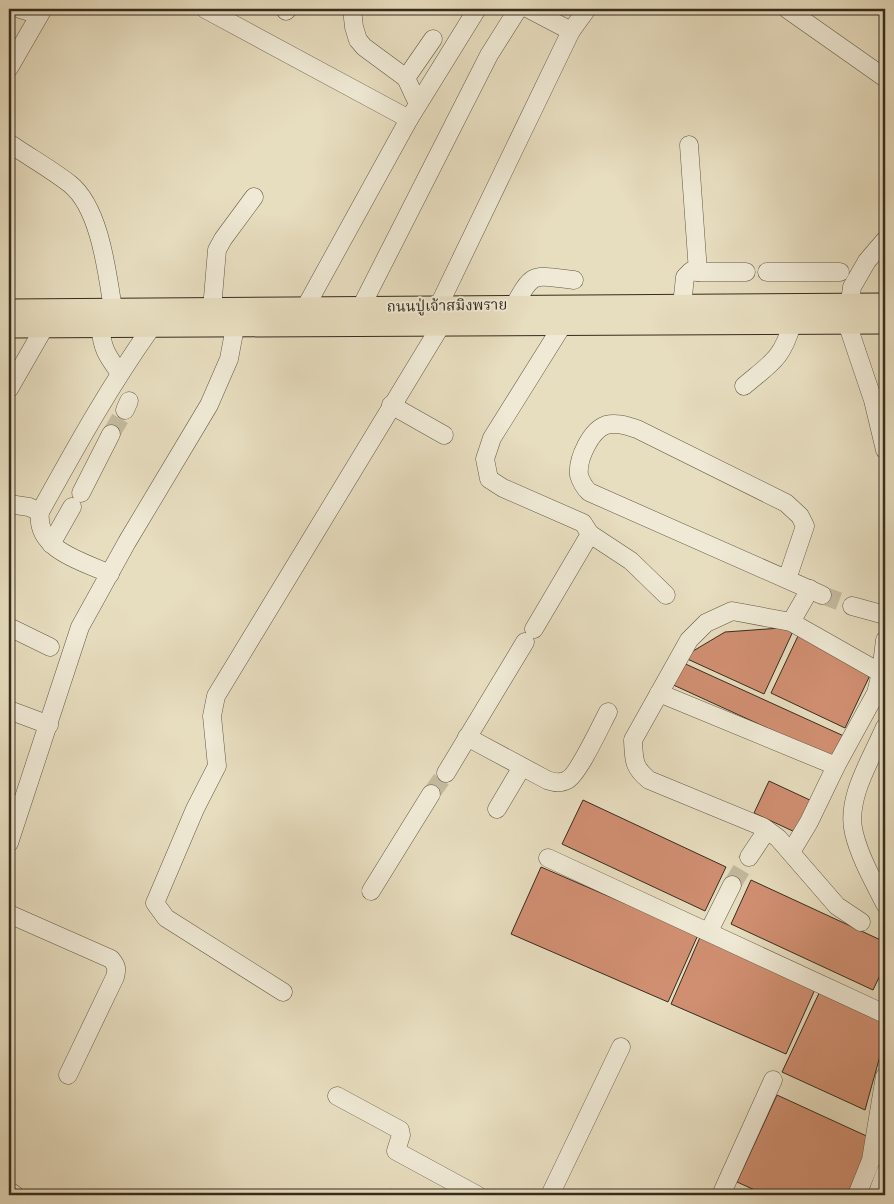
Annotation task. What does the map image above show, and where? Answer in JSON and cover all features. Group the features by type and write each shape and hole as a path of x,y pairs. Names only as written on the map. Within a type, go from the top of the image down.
{"main road":[{"name":"ถนนปู่เจ้าสมิงพราย","path":"9,310 40,322 101,328 151,328 305,308 361,307 439,317 562,326 792,324 849,314 885,304"},
{"name":"ถนนปู่เจ้าสมิงพราย","path":"9,328 113,309 212,308 235,318 439,317 514,306 682,305 849,314 885,323"}],"street":[{"path":"9,11 15,9"},
{"path":"9,68 41,12 20,9"},
{"path":"205,9 409,119"},
{"path":"352,9 354,27 364,47 406,78 418,104"},
{"path":"305,308 409,119 477,9"},
{"path":"361,307 490,55 518,9"},
{"path":"529,9 572,31"},
{"path":"283,992 166,918 155,903 187,827 217,766 212,716 216,696 391,405 439,317 572,31 587,9"},
{"path":"787,9 885,78"},
{"path":"406,78 433,39"},
{"path":"9,143 71,185 89,210 104,256 113,309"},
{"path":"689,145 698,272"},
{"path":"212,308 217,250 254,197"},
{"path":"885,240 859,274 852,287 849,314 885,450"},
{"path":"682,305 685,277 692,271 746,272"},
{"path":"767,272 840,272"},
{"path":"514,306 529,280 538,276 574,280"},
{"path":"9,843 77,636 110,574 208,404 229,359 235,318"},
{"path":"9,389 40,322"},
{"path":"744,386 779,355 786,346 792,324"},
{"path":"562,326 492,438 485,459 486,470 490,479 503,488 582,523 590,534 631,561 666,595"},
{"path":"101,328 102,343 106,355 119,372"},
{"path":"110,574 55,548 43,536 39,524 40,512 119,372 151,328"},
{"path":"391,405 444,435"},
{"path":"787,579 805,526 800,516 786,503 638,428 618,423 605,426 594,433 581,463 579,474 582,485 589,492 816,592 791,622"},
{"path":"51,544 111,434"},
{"path":"9,504 29,507 40,512"},
{"path":"446,773 590,534"},
{"path":"852,606 885,615"},
{"path":"861,922 837,906 791,852 767,830 650,780 638,770 634,759 632,740 689,640 716,616 732,610 791,622 881,673"},
{"path":"9,627 50,647"},
{"path":"791,852 809,822 836,766 876,693 881,673 885,640"},
{"path":"659,693 836,766"},
{"path":"9,710 49,725"},
{"path":"467,737 547,780 558,783 569,780 608,712"},
{"path":"885,727 855,799 852,818 853,832 860,852 885,904"},
{"path":"497,809 522,767"},
{"path":"371,891 431,794"},
{"path":"750,857 767,830"},
{"path":"548,858 709,930 885,1014"},
{"path":"709,930 732,885"},
{"path":"9,914 111,959 116,964 115,977 68,1075"},
{"path":"550,1195 620,1047"},
{"path":"857,1195 871,1160 885,1076"},
{"path":"722,1195 773,1080"},
{"path":"337,1096 400,1130 402,1135 396,1151 477,1195"},
{"path":"877,1195 885,1173"},
{"path":"9,1191 15,1195"}],"building":[{"path":"795,627 764,694 683,657 725,632"},
{"path":"798,636 872,671 845,728 771,693"},
{"path":"679,661 846,737 835,759 669,683"},
{"path":"769,781 812,801 797,833 754,813"},
{"path":"583,800 726,867 705,911 562,844"},
{"path":"541,867 698,935 668,1002 511,934"},
{"path":"751,880 885,942 885,965 873,990 731,924"},
{"path":"701,935 817,985 786,1054 671,1004"},
{"path":"821,989 885,1018 885,1038 865,1110 782,1072"},
{"path":"777,1095 873,1139 847,1195 766,1195 737,1182"},
{"path":"390,1189 403,1195 387,1195"}],"tunnel":[{"path":"111,434 125,410"},
{"path":"822,595 852,606"},
{"path":"431,794 446,773"},
{"path":"732,885 749,857"}]}
